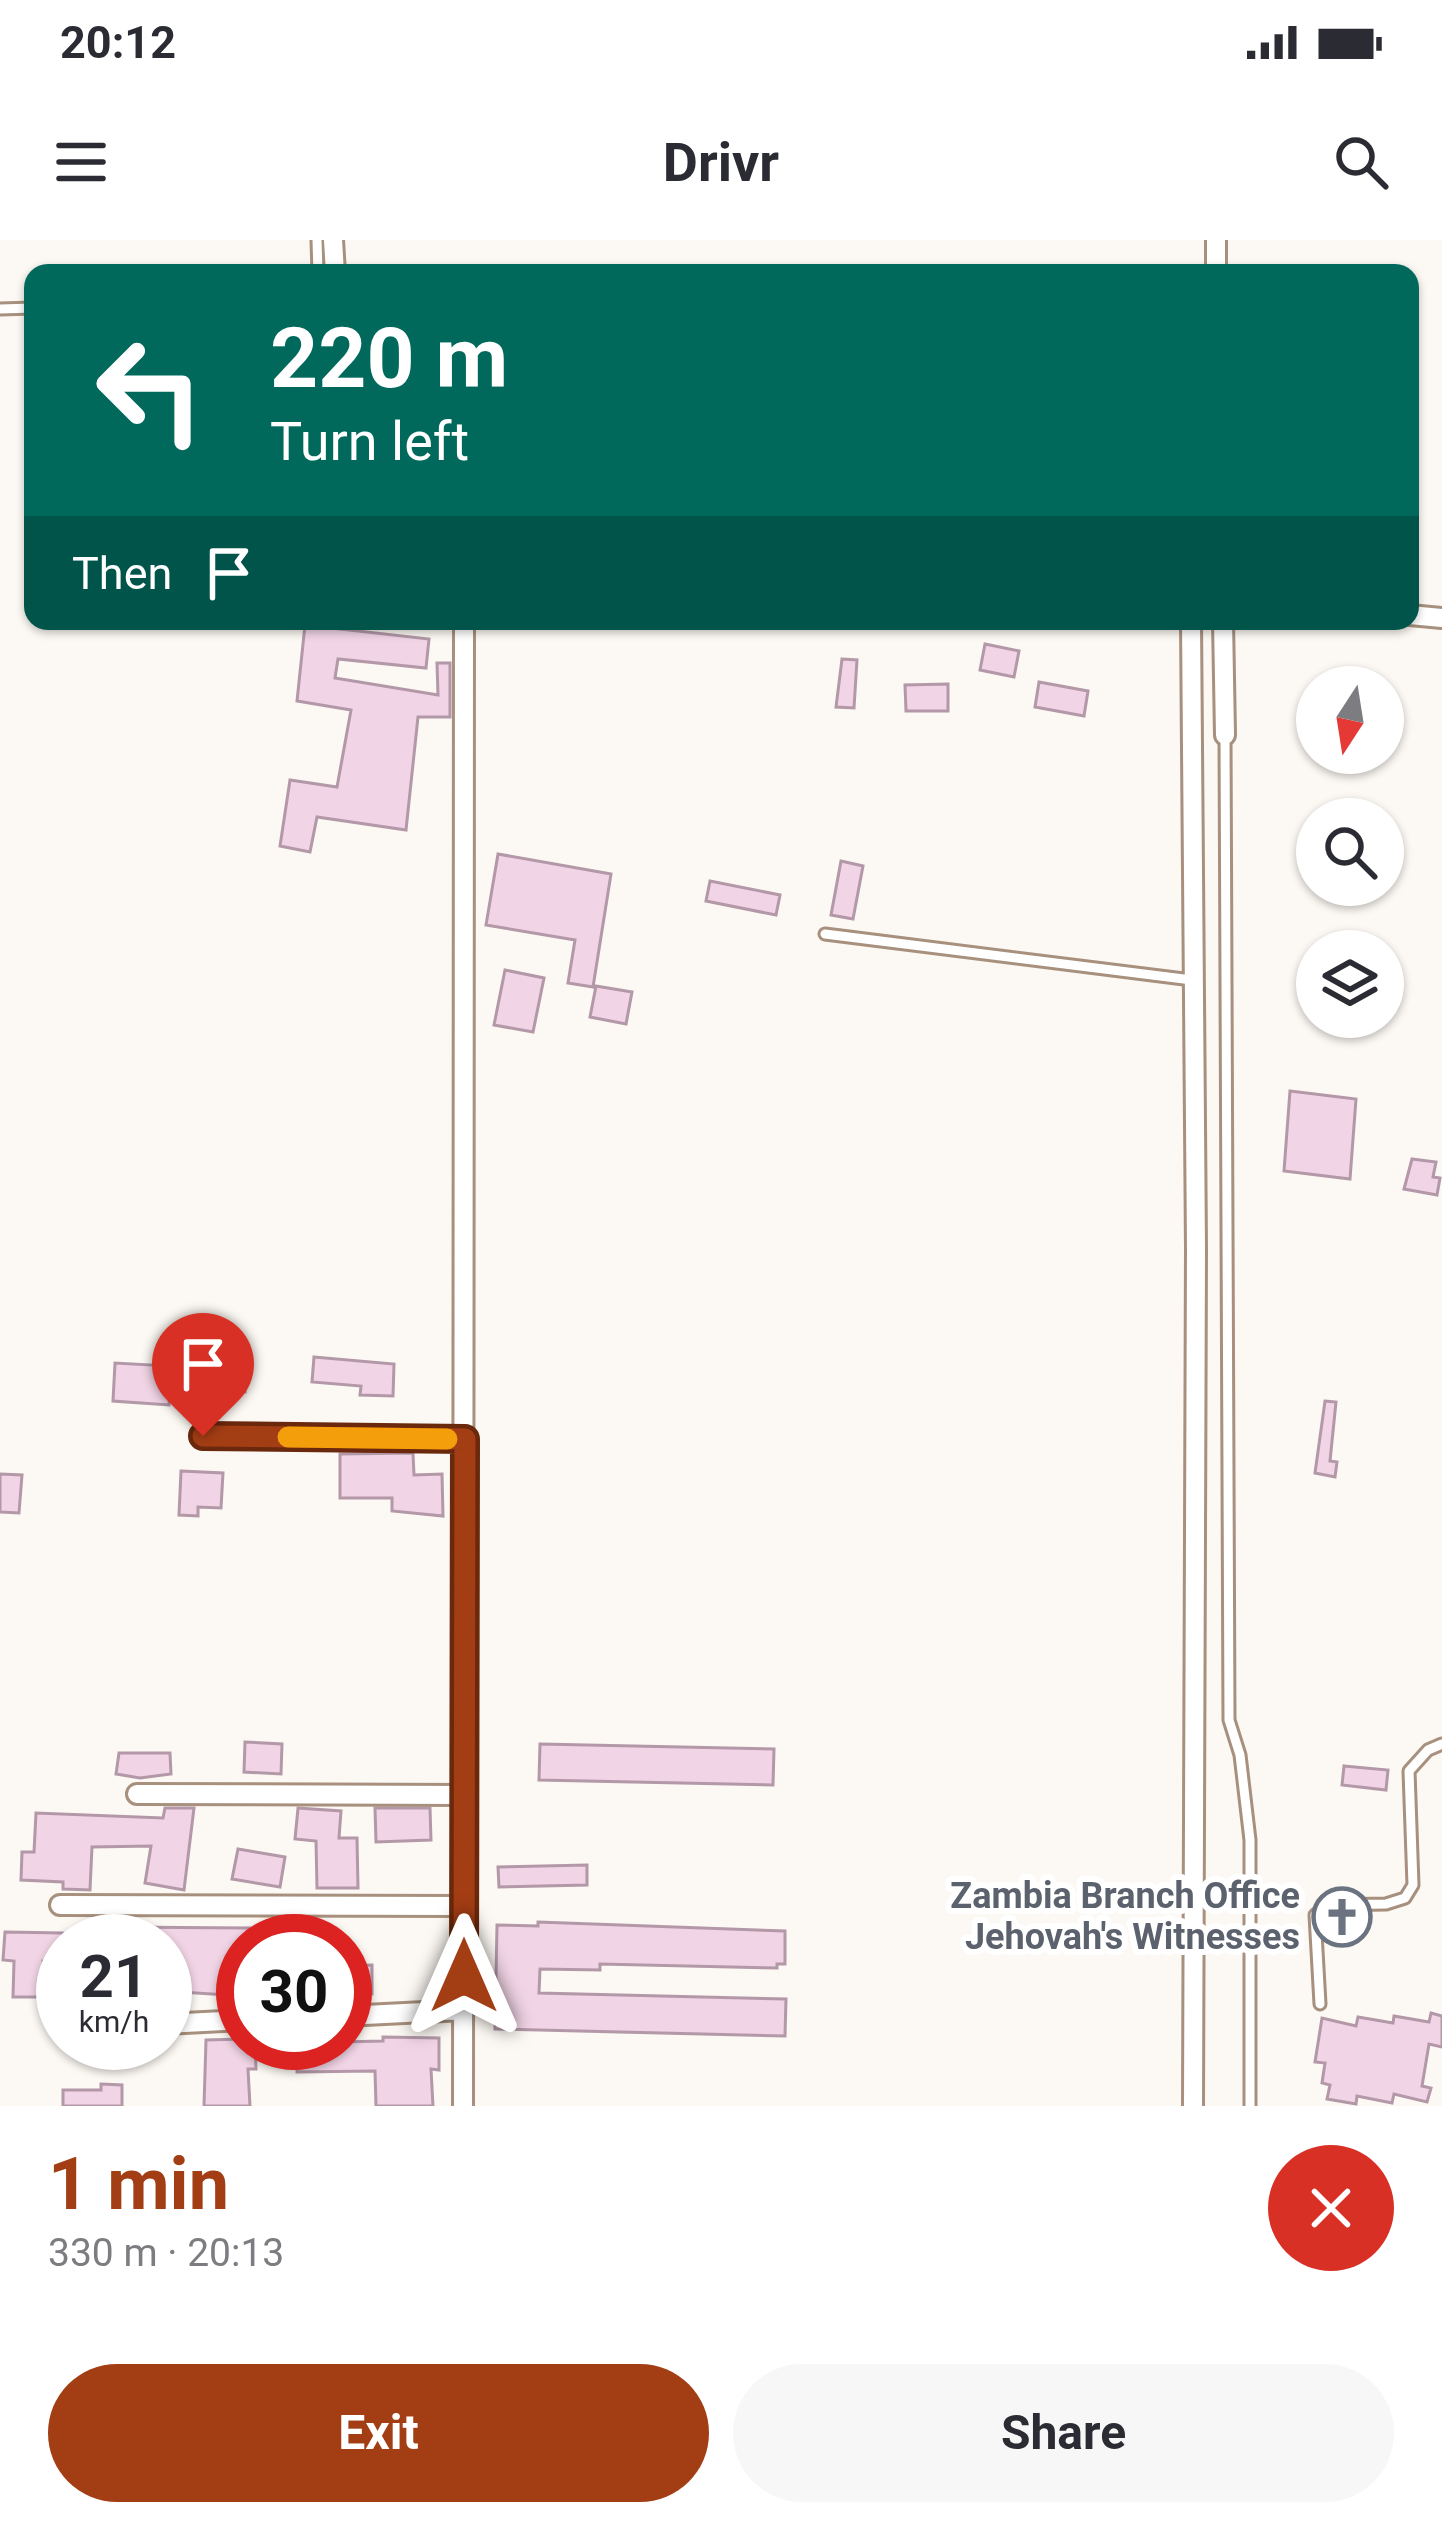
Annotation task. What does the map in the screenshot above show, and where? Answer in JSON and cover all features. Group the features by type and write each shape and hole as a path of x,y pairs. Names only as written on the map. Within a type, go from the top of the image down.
{"street":[{"path":"463,2106 464,630"},
{"path":"1191,630 1196,1249 1193,2106"},
{"path":"1223,630 1225,734"},
{"path":"203,1436 465,1439"},
{"path":"137,1795 465,1795"},
{"path":"60,1905 464,1906"},
{"path":"372,2014 464,2010"}],"lane":[{"path":"1225,734 1229,1720 1240,1755 1250,1840 1250,2106"},
{"path":"825,934 1192,980"},
{"path":"1320,2004 1316,1915 1327,1905 1386,1904 1405,1898 1413,1885 1409,1772 1428,1750 1442,1744"}],"building":[{"path":"304,630 429,639 426,668 338,659 335,678 438,695 437,663 450,663 450,717 418,717 406,830 317,817 310,852 280,846 290,780 337,787 351,710 297,701"},
{"path":"985,644 1019,651 1014,677 980,670"},
{"path":"842,659 857,660 854,708 836,707"},
{"path":"1039,682 1088,691 1084,716 1035,707"},
{"path":"948,684 948,711 906,711 905,685"},
{"path":"498,854 611,874 593,987 568,983 575,940 486,925"},
{"path":"841,861 863,866 853,919 831,915"},
{"path":"710,881 780,895 776,915 706,901"},
{"path":"505,970 544,978 533,1032 494,1025"},
{"path":"596,986 632,992 626,1024 590,1017"},
{"path":"1290,1091 1356,1099 1350,1179 1284,1171"},
{"path":"1412,1159 1436,1162 1437,1195 1404,1189"},
{"path":"314,1357 394,1364 393,1396 360,1395 361,1386 312,1382"},
{"path":"187,1362 245,1362 245,1392 170,1392 169,1405 113,1401 115,1363 187,1367"},
{"path":"1325,1401 1336,1402 1330,1461 1337,1462 1335,1477 1315,1473"},
{"path":"413,1453 414,1475 442,1474 443,1516 392,1511 392,1498 340,1498 340,1454"},
{"path":"181,1471 223,1473 221,1508 198,1507 198,1516 179,1515"},
{"path":"0,1474 22,1475 19,1513 0,1512"},
{"path":"245,1742 282,1744 281,1774 244,1772"},
{"path":"540,1744 774,1749 773,1785 539,1780"},
{"path":"119,1753 170,1753 171,1774 140,1778 116,1774"},
{"path":"1344,1766 1388,1770 1386,1790 1342,1785"},
{"path":"165,1808 194,1808 184,1890 145,1883 151,1846 92,1847 90,1890 63,1889 63,1882 21,1880 22,1852 34,1852 36,1813 163,1818"},
{"path":"298,1808 341,1811 339,1838 357,1838 358,1888 317,1888 316,1841 295,1839"},
{"path":"375,1808 430,1808 431,1840 376,1842"},
{"path":"238,1849 285,1857 280,1887 232,1879"},
{"path":"587,1865 587,1885 499,1887 498,1867"},
{"path":"538,1922 785,1931 785,1964 777,1968 600,1964 600,1970 540,1969 539,1993 786,1999 785,2036 495,2029 497,1925 538,1926"},
{"path":"192,1928 216,1928 216,1994 192,1993"},
{"path":"5,1932 36,1933 36,1997 13,1997 14,1961 3,1960"},
{"path":"1431,2013 1442,2016 1442,2047 1429,2044 1422,2086 1431,2088 1427,2102 1394,2094 1392,2103 1357,2096 1356,2104 1327,2099 1330,2085 1322,2083 1325,2063 1315,2062 1322,2018 1356,2026 1358,2017 1429,2022"},
{"path":"383,2037 439,2038 439,2070 431,2069 433,2106 376,2106 375,2071 297,2072 372,2070 372,2041 383,2041"},
{"path":"206,2040 216,2040 216,2070 248,2070 250,2106 204,2106"},
{"path":"101,2084 122,2085 122,2106 63,2106 63,2090 101,2090"}],"slow traffic":[{"path":"288,1437 447,1439"}],"place":[{"name":"Zambia Branch Office Jehovah's Witnesses","path":"1342,1917"}],"route":[{"path":"203,1436 465,1439 464,1976"}]}
